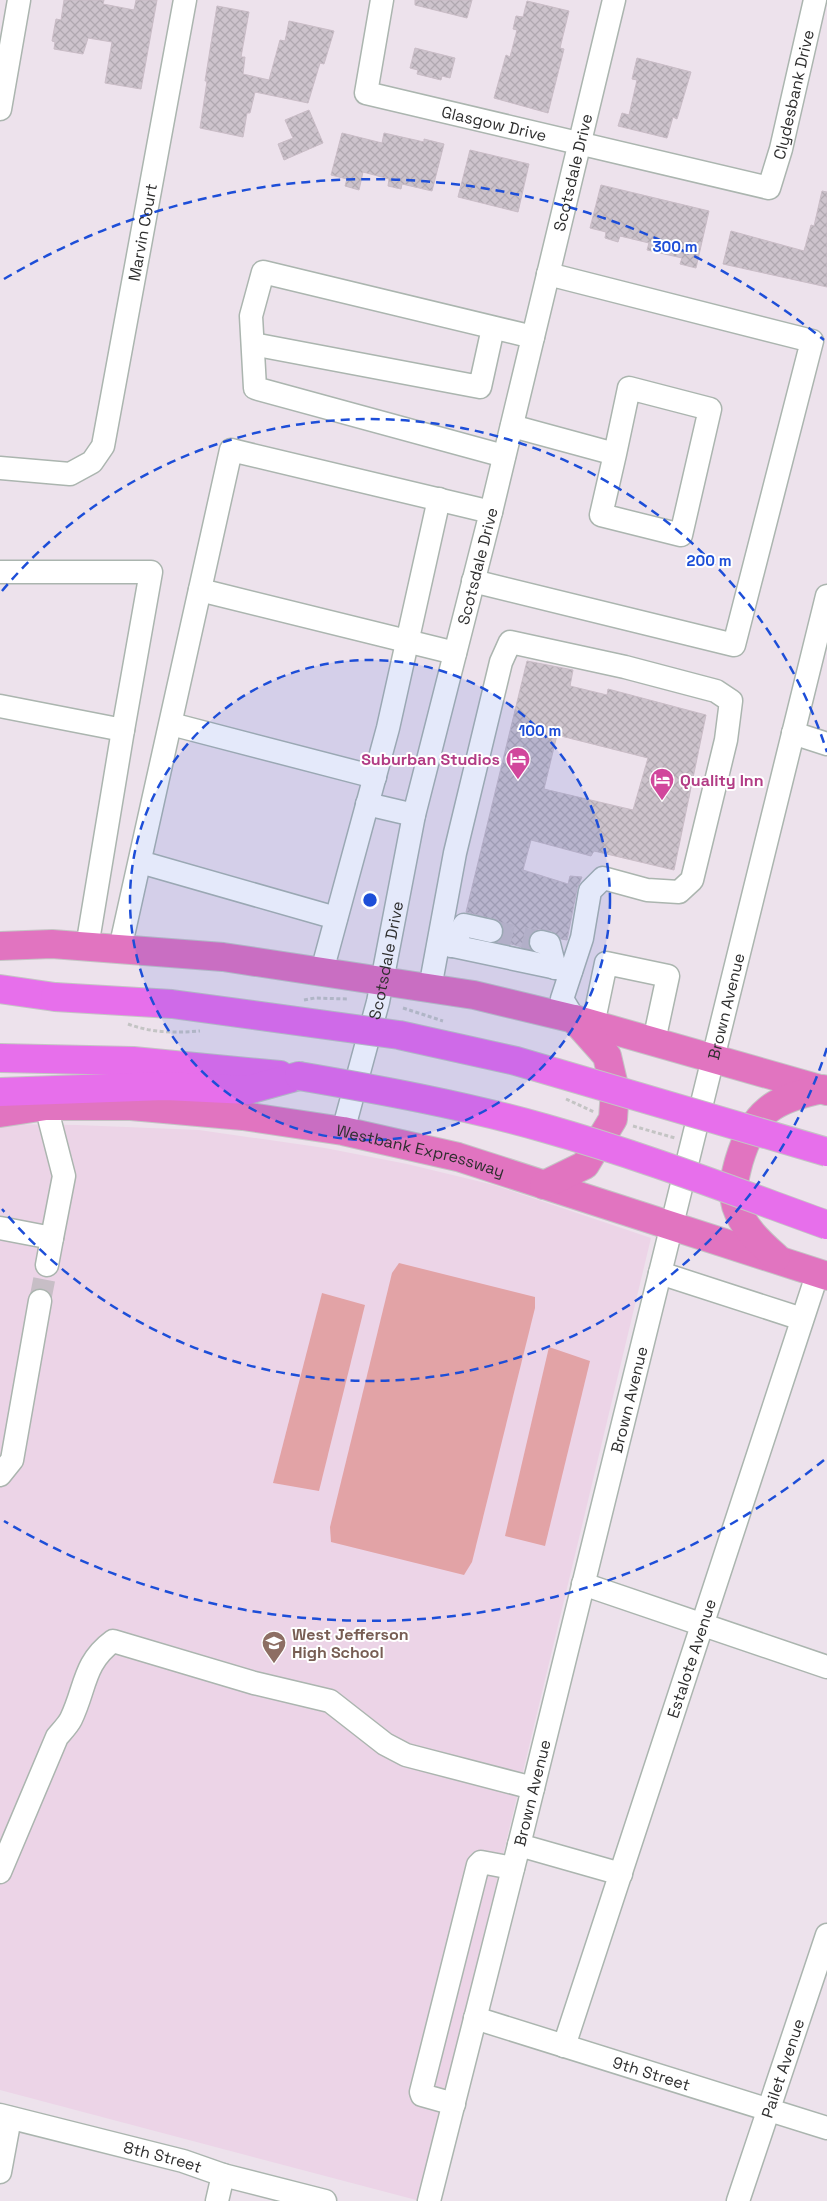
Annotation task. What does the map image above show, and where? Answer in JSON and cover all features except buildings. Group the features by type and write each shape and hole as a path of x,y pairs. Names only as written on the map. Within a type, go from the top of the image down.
{"highway":[{"path":"0,989 55,997"},
{"path":"0,997 55,997 172,1004 399,1035 516,1061 827,1152"},
{"path":"0,1058 133,1062 299,1076 431,1101 544,1128 660,1164 827,1225"},
{"path":"0,1092 165,1086 248,1090 299,1076"}],"main road":[{"path":"2,948 52,944 223,957 322,970 474,995 583,1022 825,1090"},
{"path":"544,1185 584,1165 613,1119 615,1090 606,1056 583,1022"},
{"path":"778,1259 754,1237 747,1227 735,1201 734,1179 745,1141 758,1118 779,1102 825,1090"},
{"name":"Westbank Expressway","path":"17,1107 131,1106 243,1116 343,1131 458,1158 822,1274"}],"street":[{"path":"0,109 18,0"},
{"name":"Marvin Court","path":"0,468 70,474 92,462 103,446 185,0"},
{"name":"Glasgow Drive","path":"382,0 366,93 769,188"},
{"name":"Scotsdale Drive","path":"343,1131 378,1002 414,815 491,512 614,0"},
{"name":"Clydesbank Drive","path":"769,188 781,149 815,0"},
{"path":"504,456 255,388 251,316 262,272 533,337"},
{"path":"473,581 734,645 812,341 548,274"},
{"path":"253,344 480,387 493,328"},
{"path":"629,388 710,409 681,535 601,515 615,454 629,388"},
{"path":"512,426 615,454"},
{"path":"120,949 232,450 491,512"},
{"path":"322,970 374,777 439,499"},
{"path":"0,572 151,572 87,947"},
{"path":"200,590 455,653"},
{"name":"Brown Avenue","path":"429,2201 520,1845 827,596"},
{"path":"430,988 445,944 460,834 501,662 510,642 626,667 716,691 731,701 726,740 692,880 679,892 647,890 603,878 590,891 582,938 563,970 562,999 583,1022 606,963 668,976 654,1042"},
{"path":"0,706 123,730"},
{"path":"171,724 374,777"},
{"path":"793,733 827,744"},
{"path":"367,804 414,815"},
{"path":"140,862 336,918"},
{"path":"445,944 464,925 491,931"},
{"path":"541,942 549,944 563,970"},
{"path":"445,944 563,970"},
{"path":"17,1107 64,1176 47,1264"},
{"path":"0,1228 52,1238"},
{"path":"660,1273 802,1319"},
{"name":"Estalote Avenue","path":"564,2046 802,1319 822,1274"},
{"path":"0,1475 12,1460 40,1301"},
{"path":"583,1584 701,1626 827,1667"},
{"path":"0,1872 57,1737 71,1720 91,1663 113,1641 254,1683 330,1701 385,1744 406,1755 533,1788"},
{"path":"520,1845 621,1874"},
{"path":"454,2104 422,2096 471,1893 481,1862 513,1868"},
{"name":"Pailet Avenue","path":"738,2201 827,1935"},
{"name":"9th Street","path":"475,2018 827,2128"},
{"path":"0,2172 5,2116"},
{"name":"8th Street","path":"5,2116 183,2161 223,2175 325,2201"},
{"path":"217,2201 223,2175"}],"shaded area":[{"name":"West Jefferson High School","path":"0,1124 199,1130 325,1148 407,1164 494,1185 651,1238 420,2201 0,2090"},
{"path":"399,1263 535,1297 535,1308 472,1562 464,1575 331,1542 330,1527 392,1273"},
{"path":"322,1293 365,1305 319,1491 273,1483"},
{"path":"549,1347 590,1361 545,1546 505,1536"}],"tunnel":[{"path":"491,931 541,942"},
{"path":"40,1301 47,1265"}],"place":[{"name":"Suburban Studios","path":"518,780"},
{"name":"Quality Inn","path":"662,801"},
{"name":"West Jefferson High School","path":"274,1664"}]}
